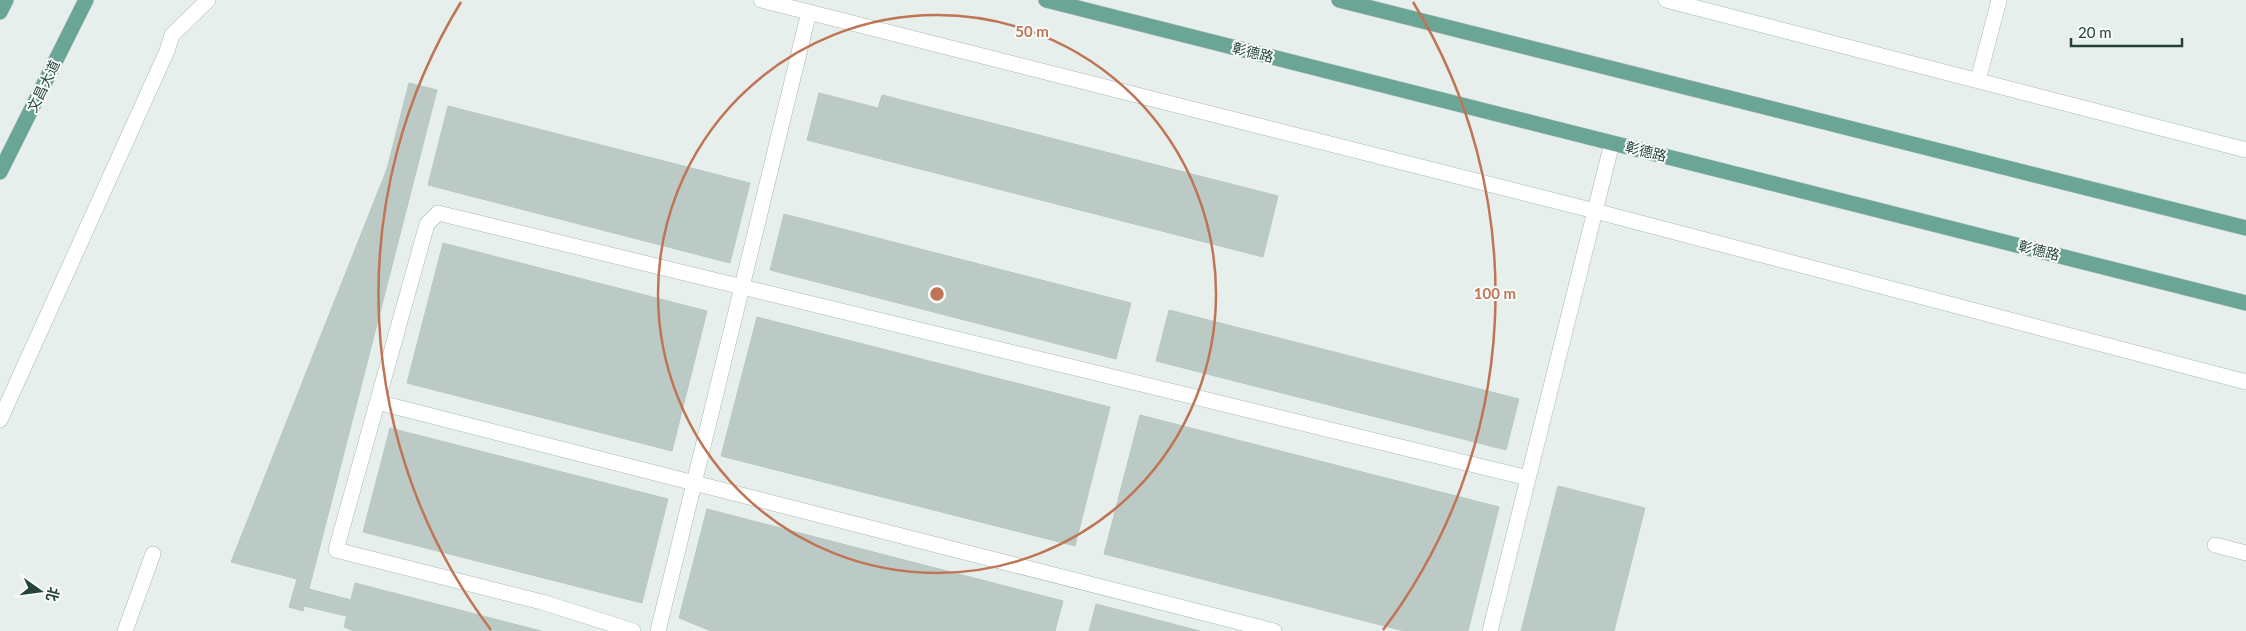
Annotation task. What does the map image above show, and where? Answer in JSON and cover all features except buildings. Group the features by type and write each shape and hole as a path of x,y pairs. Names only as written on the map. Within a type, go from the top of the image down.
{"main road":[{"path":"0,12 6,0"},
{"name":"文昌大道","path":"0,172 86,0"},
{"name":"彰德路","path":"1046,0 2246,303"},
{"path":"1339,0 2246,228"}],"street":[{"path":"0,420 163,60 172,35 208,0"},
{"path":"761,0 1595,211 2246,382"},
{"path":"1666,0 2246,150"},
{"path":"1978,80 2000,0"},
{"path":"658,631 809,12"},
{"path":"1490,631 1612,143"},
{"path":"633,631 542,602 336,550 427,224 438,213 1528,478"},
{"path":"377,402 1274,631"},
{"path":"2215,545 2246,553"},
{"path":"126,631 153,554"}]}
